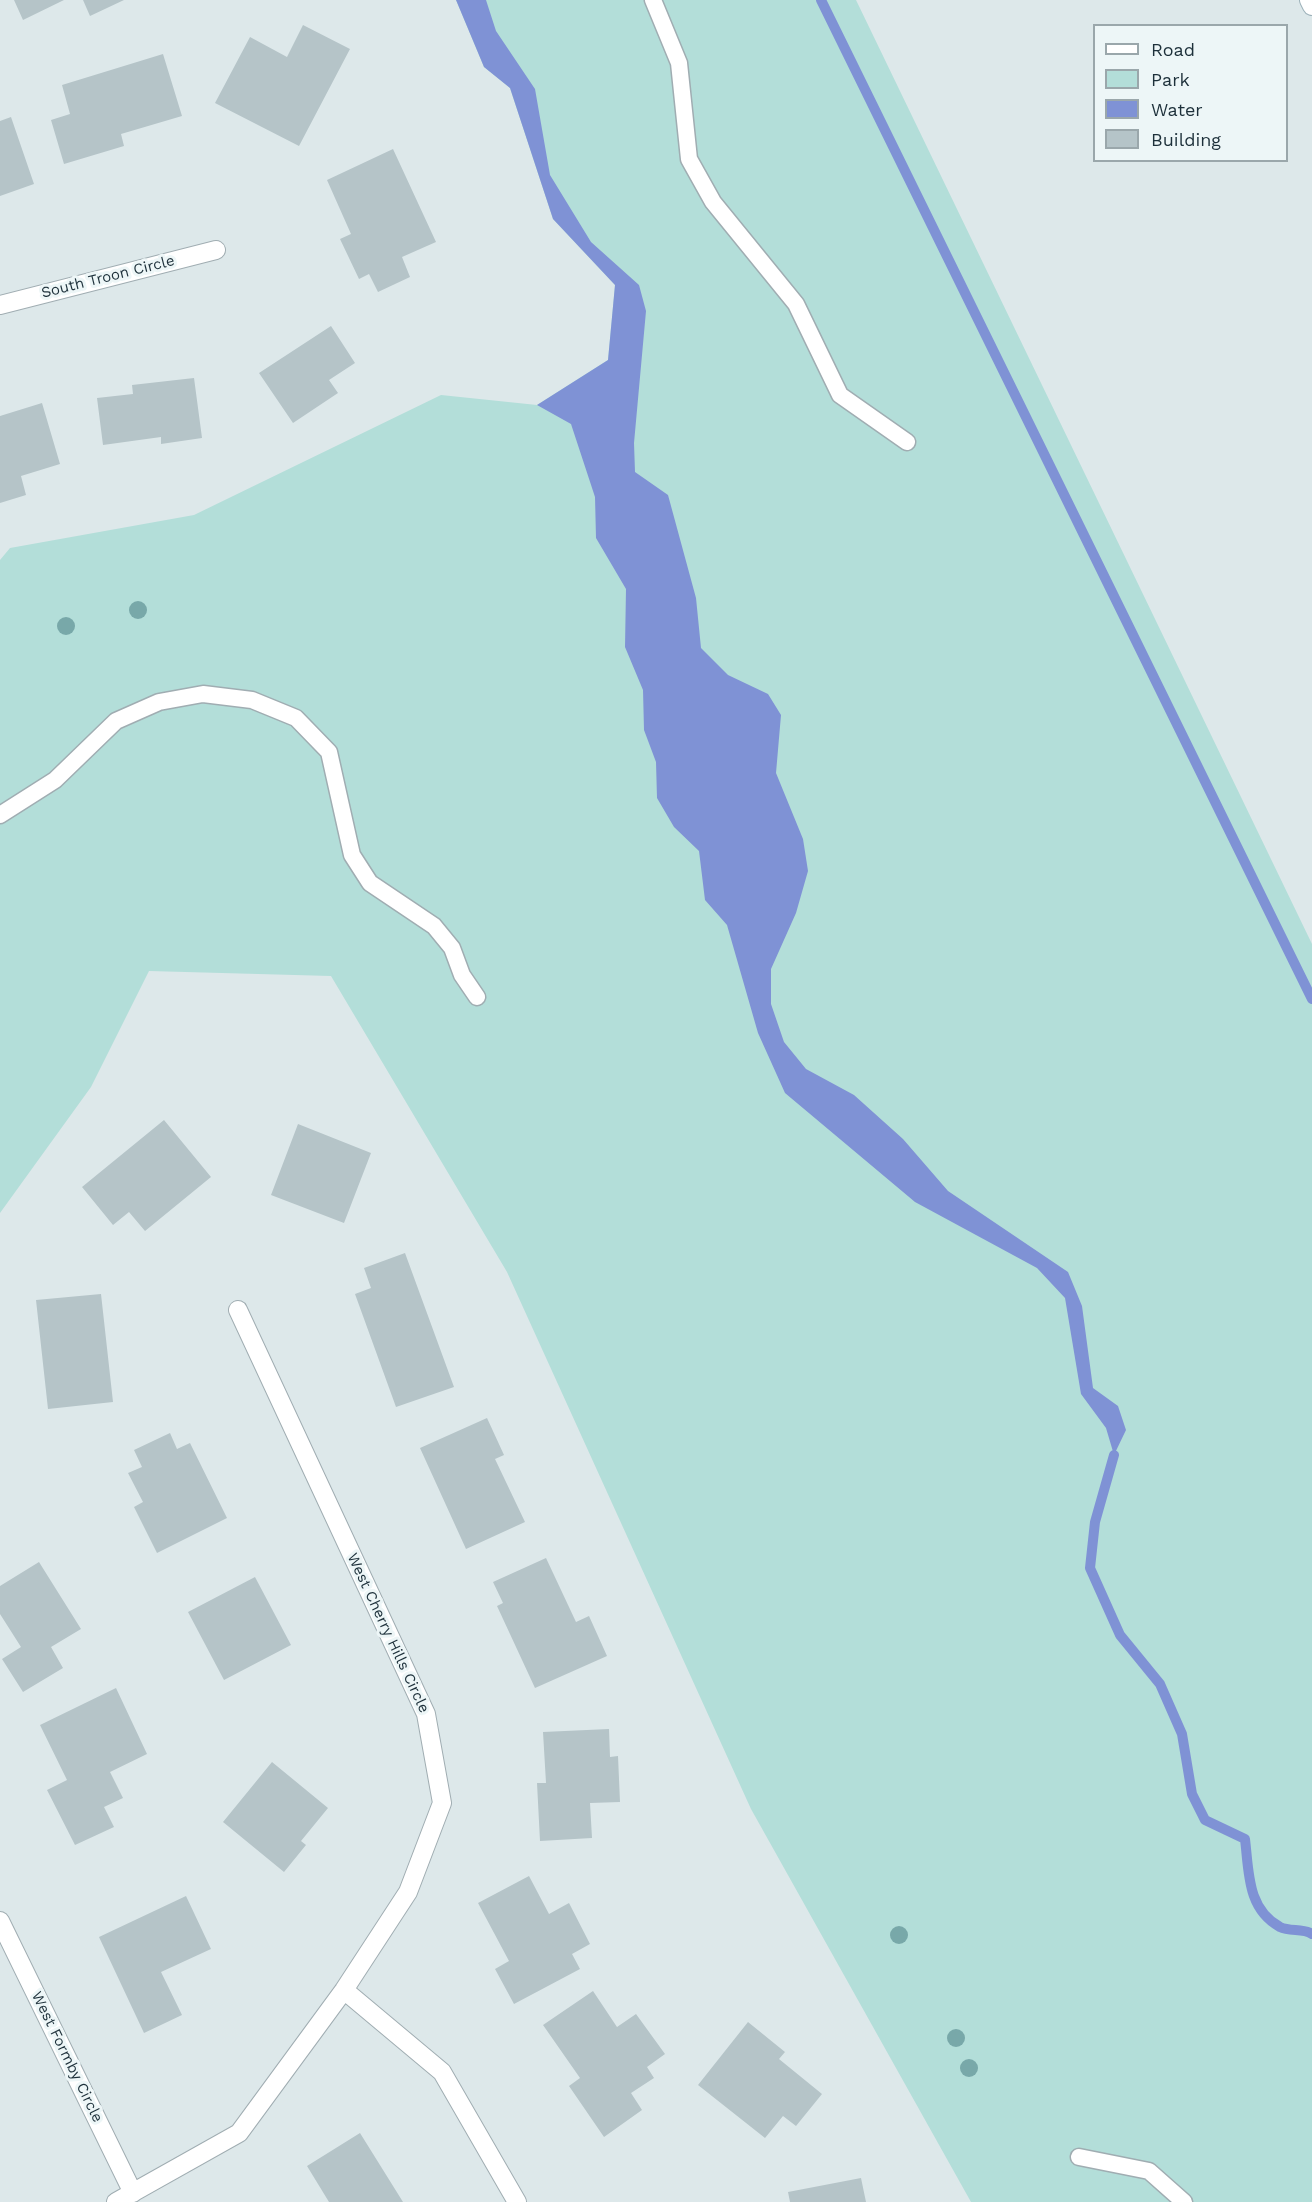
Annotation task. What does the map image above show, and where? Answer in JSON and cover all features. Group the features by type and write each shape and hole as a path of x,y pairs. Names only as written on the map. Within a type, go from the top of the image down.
{"street":[{"path":"1309,0 1312,6"},
{"name":"South Troon Circle","path":"0,305 216,250"},
{"name":"West Cherry Hills Circle","path":"116,2202 239,2133 344,1990 408,1892 442,1803 426,1714 238,1310"},
{"name":"West Formby Circle","path":"0,1921 133,2193"},
{"path":"344,1990 442,2072 517,2202"}],"lane":[{"path":"653,0 679,63 689,159 713,202 796,304 840,395 908,442"},
{"path":"0,815 54,780 116,721 159,702 203,694 252,700 296,718 329,752 352,855 370,884 434,926 452,948 462,975 477,997"},
{"path":"1079,2157 1149,2171 1184,2202"}],"green space":[{"path":"456,0 856,0 1312,944 1312,2202 971,2202 751,1809 507,1272 331,976 149,971 91,1087 0,1213 0,560 10,548 194,515 441,395 537,405 608,360 615,285 553,219 510,88 484,67"}],"water":[{"path":"456,0 486,0 496,31 535,89 550,175 591,242 639,285 646,311 634,443 635,472 668,495 696,598 701,648 728,675 768,694 781,715 776,773 803,839 808,871 796,913 771,969 771,1004 784,1042 806,1069 854,1095 903,1139 948,1191 1068,1272 1082,1306 1093,1388 1118,1406 1126,1430 1114,1455 1106,1428 1081,1394 1065,1298 1037,1268 915,1202 785,1093 758,1033 727,925 705,900 699,851 674,827 657,798 656,762 644,730 643,690 625,647 626,589 596,538 595,497 571,424 537,405 608,360 615,285 553,219 510,88 484,67"}],"building":[{"path":"14,0 64,0 23,20"},
{"path":"83,0 124,0 90,16"},
{"path":"303,25 350,49 299,146 215,103 250,37 287,57"},
{"path":"163,54 182,116 121,134 124,146 64,164 51,120 70,114 62,85"},
{"path":"11,117 34,184 0,196 0,121"},
{"path":"393,149 436,242 402,257 410,277 378,292 369,274 359,279 340,239 351,234 327,180"},
{"path":"331,326 355,363 329,380 338,393 293,423 259,373"},
{"path":"194,378 202,438 161,444 161,437 103,445 97,398 133,394 132,385"},
{"path":"42,403 60,464 21,476 26,495 0,503 0,416"},
{"path":"164,1120 211,1177 145,1231 129,1212 113,1225 82,1187"},
{"path":"298,1124 371,1153 344,1223 271,1195"},
{"path":"405,1253 454,1387 396,1407 355,1294 371,1288 364,1268"},
{"path":"101,1294 113,1402 48,1409 36,1300"},
{"path":"487,1418 504,1455 495,1459 525,1522 466,1549 420,1448"},
{"path":"170,1433 177,1449 190,1443 227,1518 157,1553 134,1507 143,1502 128,1473 142,1467 134,1450"},
{"path":"546,1558 576,1622 589,1616 607,1656 535,1688 497,1606 503,1603 493,1582"},
{"path":"39,1562 81,1629 51,1647 63,1668 23,1692 2,1659 21,1647 0,1614 0,1586"},
{"path":"255,1577 291,1645 224,1680 188,1612"},
{"path":"116,1688 147,1754 110,1772 123,1798 104,1807 114,1827 75,1845 47,1790 67,1780 40,1725"},
{"path":"609,1729 610,1757 618,1756 620,1802 590,1803 592,1838 540,1841 537,1783 546,1783 543,1732"},
{"path":"272,1762 328,1808 301,1841 306,1845 284,1872 223,1822"},
{"path":"529,1876 549,1914 569,1903 590,1944 572,1954 580,1969 514,2004 495,1969 509,1961 478,1903"},
{"path":"186,1896 211,1949 161,1972 182,2015 144,2033 99,1937"},
{"path":"593,1991 617,2027 636,2014 665,2054 647,2067 654,2078 631,2093 642,2110 604,2137 569,2086 580,2078 543,2025"},
{"path":"748,2022 785,2052 779,2059 822,2094 796,2126 783,2116 765,2138 698,2085"},
{"path":"360,2133 403,2202 329,2202 307,2166"},
{"path":"861,2178 866,2202 790,2202 788,2192"}],"waterway":[{"path":"821,0 1312,999"},
{"path":"1114,1455 1095,1522 1090,1568 1120,1635 1160,1684 1182,1734 1192,1794 1205,1820 1245,1839 1249,1877 1255,1900 1269,1919 1280,1927 1312,1934"}]}
